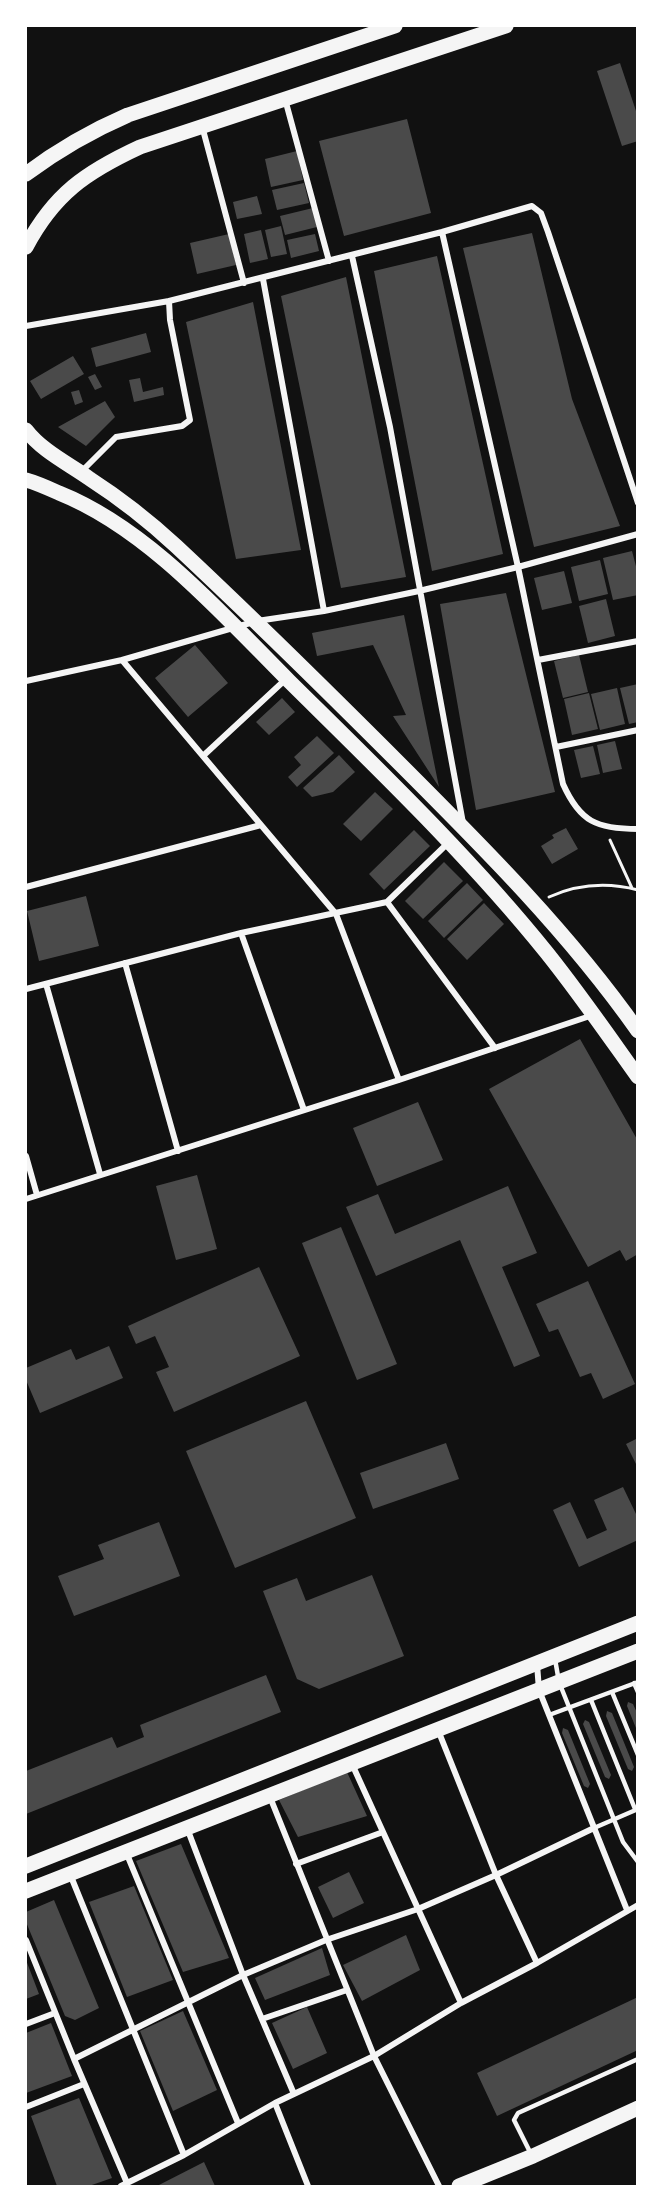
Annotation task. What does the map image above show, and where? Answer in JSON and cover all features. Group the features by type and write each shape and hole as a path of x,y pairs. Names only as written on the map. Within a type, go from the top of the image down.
{"main road":[{"path":"26,174 90,131 128,115 395,26"},
{"path":"26,247 34,231 55,203 79,180 112,160 140,147 506,26"},
{"path":"26,430 55,456 130,506 257,621 464,827 534,903 608,991 638,1031"},
{"path":"26,480 76,500 113,520 149,546 236,627 384,775 546,952 638,1077"},
{"path":"26,1866 638,1623"},
{"path":"26,1891 638,1651"},
{"path":"459,2187 638,2108"}],"street":[{"path":"285,98 329,261"},
{"path":"201,125 244,283"},
{"path":"26,326 169,302 442,232 532,206 541,213 638,503"},
{"path":"442,232 518,567 563,784 571,802 580,814 592,822 605,827 638,829"},
{"path":"352,255 390,427 464,827"},
{"path":"263,279 324,611"},
{"path":"81,472 116,437 182,426 190,420 170,320 169,302"},
{"path":"26,681 122,660 257,621 324,611 419,591 638,534"},
{"path":"538,660 638,641"},
{"path":"122,660 336,914 399,1080"},
{"path":"203,756 287,679"},
{"path":"556,747 638,730"},
{"path":"26,887 261,825"},
{"path":"26,989 241,933 387,902 448,843"},
{"path":"387,902 495,1048"},
{"path":"241,933 304,1110"},
{"path":"124,963 178,1152"},
{"path":"46,984 100,1174"},
{"path":"26,1199 100,1174 178,1152 593,1015"},
{"path":"26,1156 37,1195"},
{"path":"537,1663 539,1690 627,1910"},
{"path":"438,1730 496,1875 537,1963"},
{"path":"352,1763 461,2003"},
{"path":"270,1796 374,2056 439,2187"},
{"path":"187,1827 243,1976 294,2094"},
{"path":"74,2059 243,1976 326,1940 418,1909 594,1828"},
{"path":"297,1864 383,1832"},
{"path":"126,1851 238,2124"},
{"path":"70,1874 184,2155"},
{"path":"26,1940 124,2185 184,2155 275,2103 374,2056 461,2003 537,1963 638,1905"},
{"path":"262,2019 347,1990"},
{"path":"26,2024 55,2013"},
{"path":"26,2107 84,2084"},
{"path":"275,2103 308,2187"}],"lane":[{"path":"555,1656 559,1682 569,1708 623,1842 638,1862"},
{"path":"549,1715 636,1682 638,1692"},
{"path":"612,1692 638,1755"},
{"path":"591,1700 636,1809 594,1828"},
{"path":"533,2156 514,2120 518,2113 638,2060"}],"path":[{"path":"605,827 632,888"},
{"path":"534,903 578,887 602,884 638,890"}],"building":[{"path":"620,63 638,117 638,141 622,146 597,71"},
{"path":"407,119 431,213 344,236 319,141"},
{"path":"297,151 303,180 271,187 265,159"},
{"path":"304,183 309,203 277,210 272,190"},
{"path":"257,196 262,214 237,219 233,202"},
{"path":"313,208 317,227 285,235 280,216"},
{"path":"281,226 287,254 271,257 265,230"},
{"path":"261,230 268,259 250,263 244,234"},
{"path":"532,233 572,399 620,526 534,547 463,248"},
{"path":"229,234 236,265 197,274 190,243"},
{"path":"315,234 319,251 291,258 287,240"},
{"path":"437,256 503,554 432,571 374,271"},
{"path":"346,277 406,577 341,588 281,296"},
{"path":"253,302 301,550 236,559 186,322"},
{"path":"146,333 151,352 96,367 91,348"},
{"path":"73,356 84,374 41,399 30,381"},
{"path":"95,374 102,387 95,390 88,377"},
{"path":"140,378 143,392 163,387 164,395 134,402 129,380"},
{"path":"79,390 83,402 75,405 71,392"},
{"path":"105,401 115,417 86,446 58,427"},
{"path":"632,551 638,574 638,595 613,600 603,558"},
{"path":"600,560 608,594 579,601 571,567"},
{"path":"564,571 572,603 542,610 534,578"},
{"path":"506,593 555,792 476,810 440,604"},
{"path":"606,599 615,636 588,643 579,606"},
{"path":"404,615 439,787 393,716 406,715 373,645 317,656 312,633"},
{"path":"195,645 228,683 188,717 155,678"},
{"path":"579,655 588,692 563,698 554,661"},
{"path":"638,684 638,722 629,724 620,688"},
{"path":"617,688 625,724 600,730 591,694"},
{"path":"589,693 598,729 572,735 564,699"},
{"path":"282,698 295,712 269,735 256,722"},
{"path":"317,736 334,753 297,787 288,777 301,765 294,757"},
{"path":"615,741 622,769 603,773 597,745"},
{"path":"593,746 600,774 581,778 574,750"},
{"path":"339,755 355,772 333,792 312,797 303,788"},
{"path":"375,792 393,809 361,841 343,824"},
{"path":"566,828 578,849 552,864 541,846 554,838 552,835"},
{"path":"414,830 430,846 384,890 369,874"},
{"path":"444,862 463,881 423,919 405,901"},
{"path":"467,883 483,900 444,938 428,921"},
{"path":"86,896 99,946 39,961 27,911"},
{"path":"484,903 504,924 467,960 447,939"},
{"path":"580,1039 638,1141 638,1254 626,1261 620,1250 588,1267 489,1089"},
{"path":"418,1102 443,1160 377,1186 353,1128"},
{"path":"197,1175 217,1249 176,1260 156,1186"},
{"path":"508,1186 537,1253 502,1267 540,1356 514,1367 460,1240 376,1276 346,1207 378,1194 395,1234"},
{"path":"341,1227 397,1364 357,1380 302,1243"},
{"path":"259,1267 300,1356 174,1412 156,1372 169,1367 155,1336 136,1344 128,1326"},
{"path":"588,1281 635,1384 603,1399 591,1373 580,1377 558,1329 549,1332 536,1304"},
{"path":"109,1346 123,1378 40,1413 26,1380 26,1368 71,1349 76,1360"},
{"path":"306,1401 356,1518 235,1568 186,1451"},
{"path":"638,1438 638,1468 626,1444"},
{"path":"446,1443 459,1479 373,1509 360,1473"},
{"path":"623,1487 636,1514 638,1513 638,1540 579,1567 553,1510 570,1502 587,1539 607,1530 594,1500"},
{"path":"159,1522 180,1576 74,1616 58,1576 104,1559 98,1545"},
{"path":"372,1575 404,1656 319,1689 297,1679 263,1591 297,1578 306,1601"},
{"path":"266,1675 281,1712 26,1814 26,1771 112,1737 117,1748 144,1737 140,1725"},
{"path":"628,1702 633,1704 638,1715 638,1733 627,1706"},
{"path":"607,1711 612,1713 634,1767 632,1771 628,1769 606,1716"},
{"path":"585,1720 589,1722 611,1775 609,1779 605,1777 583,1724"},
{"path":"563,1728 568,1730 590,1784 588,1788 584,1786 562,1733"},
{"path":"347,1772 367,1816 298,1837 279,1800"},
{"path":"181,1844 229,1958 183,1972 136,1861"},
{"path":"349,1872 364,1903 333,1918 318,1887"},
{"path":"134,1886 173,1980 127,1997 89,1902"},
{"path":"54,1900 99,2008 75,2020 65,2016 26,1922 26,1912"},
{"path":"406,1935 420,1970 362,2001 343,1965"},
{"path":"322,1948 330,1975 265,2000 255,1978"},
{"path":"26,1960 39,1994 26,1999"},
{"path":"638,1997 638,2050 497,2116 477,2073"},
{"path":"307,2007 327,2053 293,2069 272,2023"},
{"path":"183,2011 217,2090 173,2111 140,2031"},
{"path":"51,2023 72,2076 26,2093 26,2033"},
{"path":"79,2098 112,2178 89,2186 57,2186 31,2116"},
{"path":"204,2162 215,2186 157,2186"}]}
